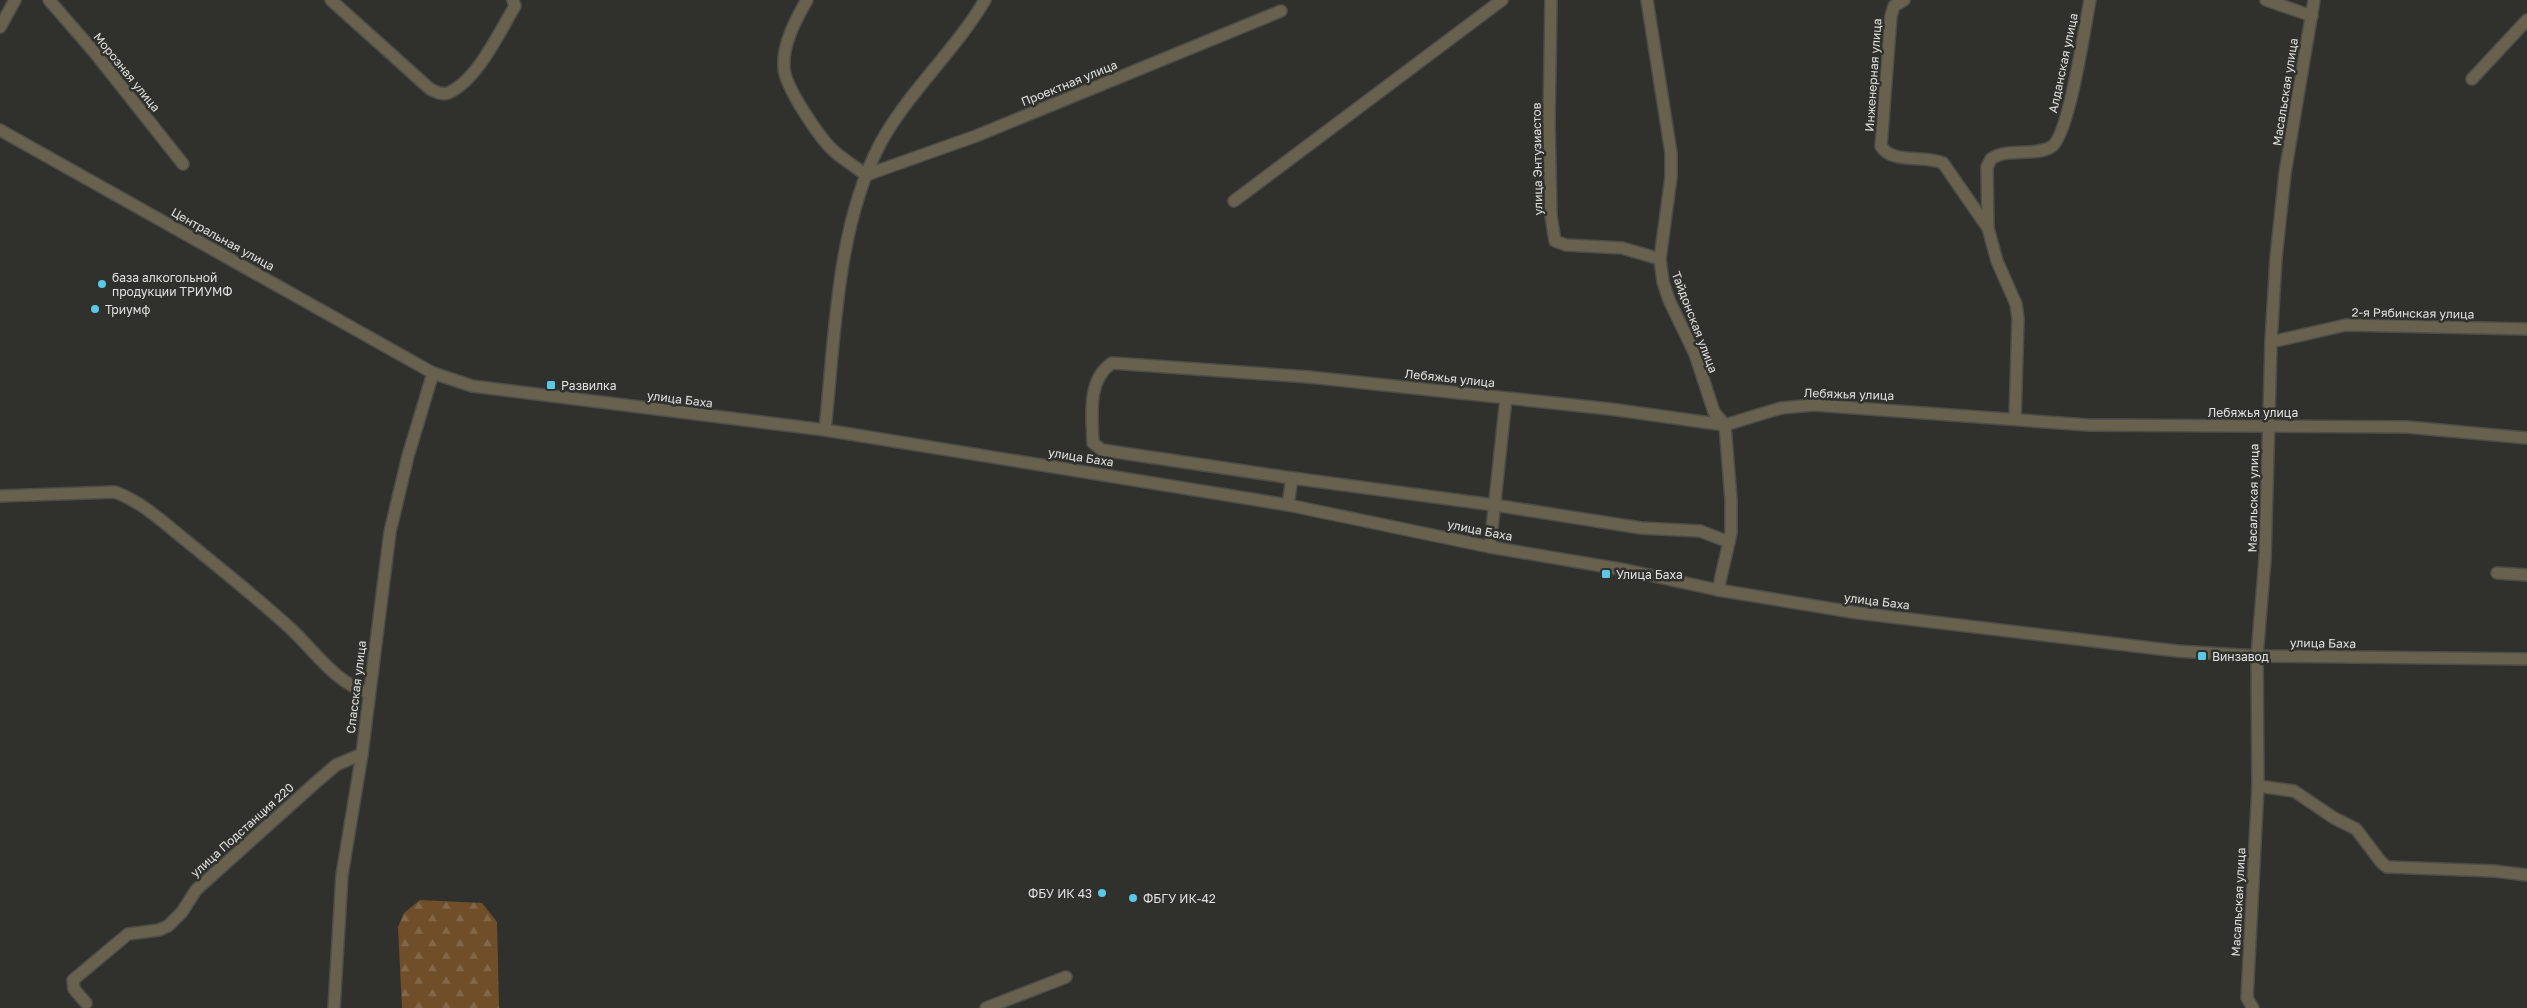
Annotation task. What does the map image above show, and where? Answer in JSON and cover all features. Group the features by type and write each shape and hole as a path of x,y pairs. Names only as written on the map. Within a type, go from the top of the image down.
{"street":[{"path":"0,27 15,0"},
{"name":"Морозная улица","path":"49,0 183,164"},
{"path":"331,0 430,89 438,94 447,94 468,77 482,60 515,2"},
{"path":"807,0 790,37 784,71 804,110 825,141 834,152 866,175"},
{"path":"825,430 846,242 866,175 881,143 901,111 985,0"},
{"path":"1234,201 1502,0"},
{"name":"улица Энтузиастов","path":"1551,0 1550,160 1551,216 1555,241 1566,245 1622,248 1660,259"},
{"name":"Тайдонская улица","path":"1647,0 1671,153 1671,177 1660,259 1663,282 1669,300 1695,354 1714,412 1725,425 1731,500 1729,542 1718,590"},
{"name":"Инженерная улица","path":"1904,0 1894,6 1890,16 1881,146 1891,156 1934,159 1943,163 1988,228 1997,261 2016,304 2018,319 2016,419"},
{"name":"Алданская улица","path":"1988,228 1988,167 1991,159 2000,155 2046,149 2059,139 2070,106 2090,0"},
{"path":"2266,0 2312,16"},
{"name":"Масальская улица","path":"2250,1003 2258,786 2257,656 2265,559 2270,342 2276,258 2286,173 2314,0"},
{"name":"Проектная улица","path":"866,175 976,136 1281,11"},
{"path":"2472,79 2527,20"},
{"name":"Центральная улица","path":"0,130 433,373"},
{"name":"2-я Рябинская улица","path":"2270,342 2346,325 2527,329"},
{"name":"Лебяжья улица","path":"1292,478 1102,450 1093,442 1093,394 1101,370 1112,362 1309,377 1506,398 1725,425 1782,408 1814,405 2088,425 2407,426 2527,438"},
{"name":"улица Баха","path":"433,373 472,386 825,430 1288,505 1490,547 1626,570 1718,590 1858,613 2177,651 2257,656 2527,659"},
{"name":"Спасская улица","path":"334,1008 342,875 362,754 390,532 408,456 433,373"},
{"path":"1490,547 1506,398"},
{"path":"1288,505 1292,478 1494,505 1641,528 1700,531 1729,542"},
{"path":"0,496 115,492 141,505 226,573 291,629 344,682 356,689 369,693"},
{"path":"2497,573 2527,575"},
{"name":"улица Подстанция 220","path":"86,1003 74,989 73,980 128,934 159,930 168,926 182,912 196,890 314,784 336,765 362,754"},
{"path":"2258,786 2294,791 2334,818 2356,829 2387,867 2494,871 2527,875"},
{"path":"986,1008 1066,977"}],"green space":[{"path":"420,900 482,903 497,922 499,1008 402,1008 398,927 404,913"}],"place":[{"name":"база алкогольной продукции ТРИУМФ","path":"102,284"},
{"name":"Триумф","path":"95,309"},
{"name":"Развилка","path":"551,385"},
{"name":"Улица Баха","path":"1606,574"},
{"name":"Винзавод","path":"2202,656"},
{"name":"ФБУ ИК 43","path":"1102,893"},
{"name":"ФБГУ ИК-42","path":"1133,898"}]}
